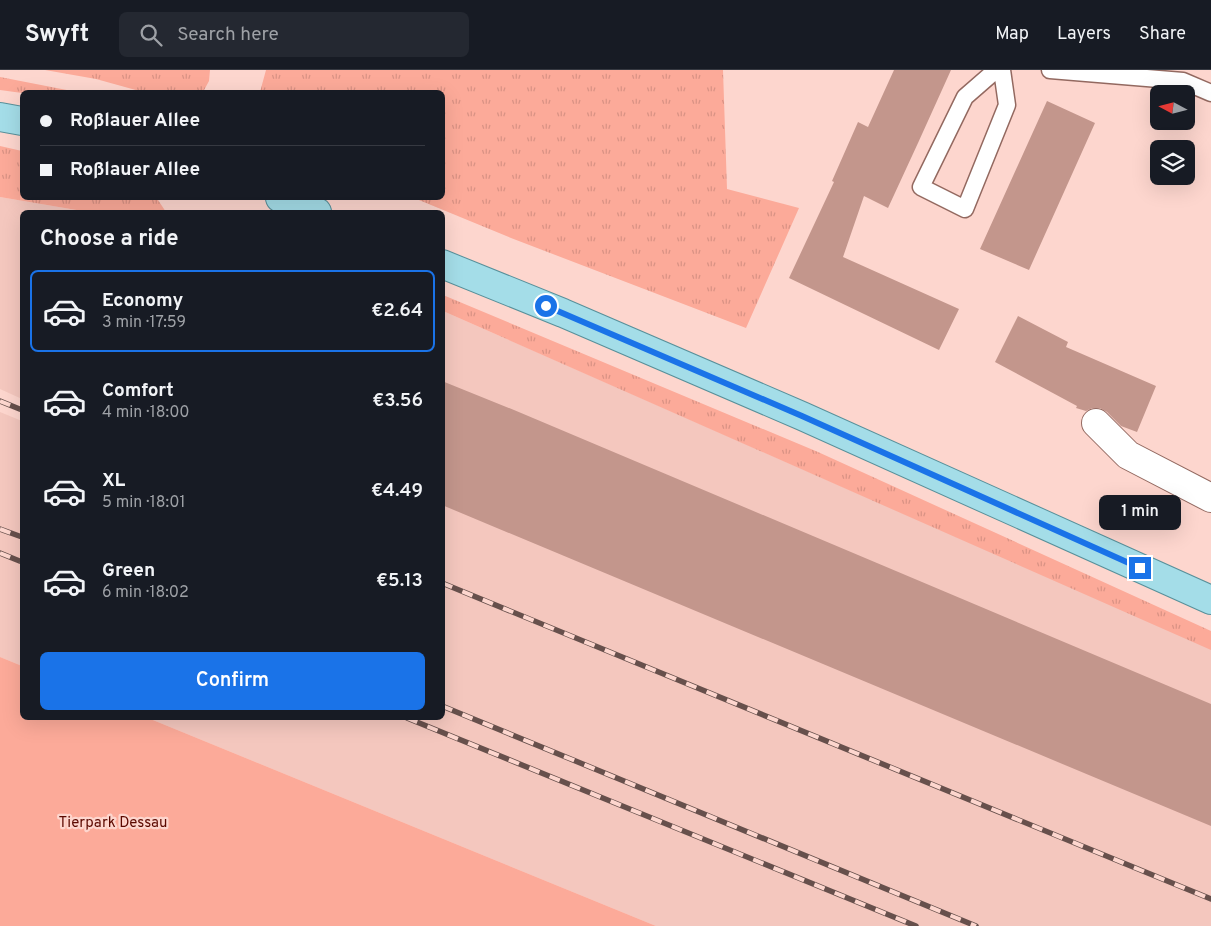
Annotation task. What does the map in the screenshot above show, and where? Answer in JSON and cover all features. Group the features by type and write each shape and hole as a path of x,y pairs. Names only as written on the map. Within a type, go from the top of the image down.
{"main road":[{"path":"0,117 20,121"},
{"path":"285,200 312,210"},
{"path":"445,265 563,313 802,416 1211,600"}],"street":[{"path":"1096,423 1128,455 1211,498"}],"lane":[{"path":"996,70 965,97 921,187 965,209 1007,105 1002,70"},
{"path":"1050,70 1183,81 1211,93"}],"shaded area":[{"path":"0,197 76,210 20,210 20,398 0,389"},
{"path":"445,312 1211,649 1211,926 656,926 153,720 445,720"},
{"path":"0,412 20,420 20,665 0,657"}],"green space":[{"path":"45,70 210,70 209,81 204,90 136,90 96,79"},
{"path":"266,70 723,70 727,189 799,208 746,328 511,238 419,200 445,200 445,90 261,90"},
{"path":"0,77 67,90 20,90 20,93 0,90"},
{"path":"0,146 20,151 20,200 158,200 165,210 76,210 0,197"},
{"path":"445,296 818,452 1211,631 1211,650 445,312"},
{"name":"Tierpark Dessau","path":"0,657 20,665 20,720 153,720 656,926 0,926"}],"building":[{"path":"894,70 951,70 888,208 864,196 843,257 959,309 939,350 789,278 834,182 832,181 858,122 868,127"},
{"path":"1047,101 1095,123 1029,270 980,249"},
{"path":"1018,316 1068,342 1066,347 1156,386 1137,432 1121,426 1107,412 1100,408 1092,408 1086,411 1076,408 1077,406 995,362"},
{"path":"445,382 1211,704 1211,826 445,506"}],"railway":[{"path":"0,401 20,409"},
{"path":"0,529 20,536"},
{"path":"0,553 20,561"},
{"path":"445,584 1211,899"},
{"path":"445,707 976,926"},
{"path":"412,720 916,926"}],"route":[{"path":"546,306 802,416 1140,568"}]}
